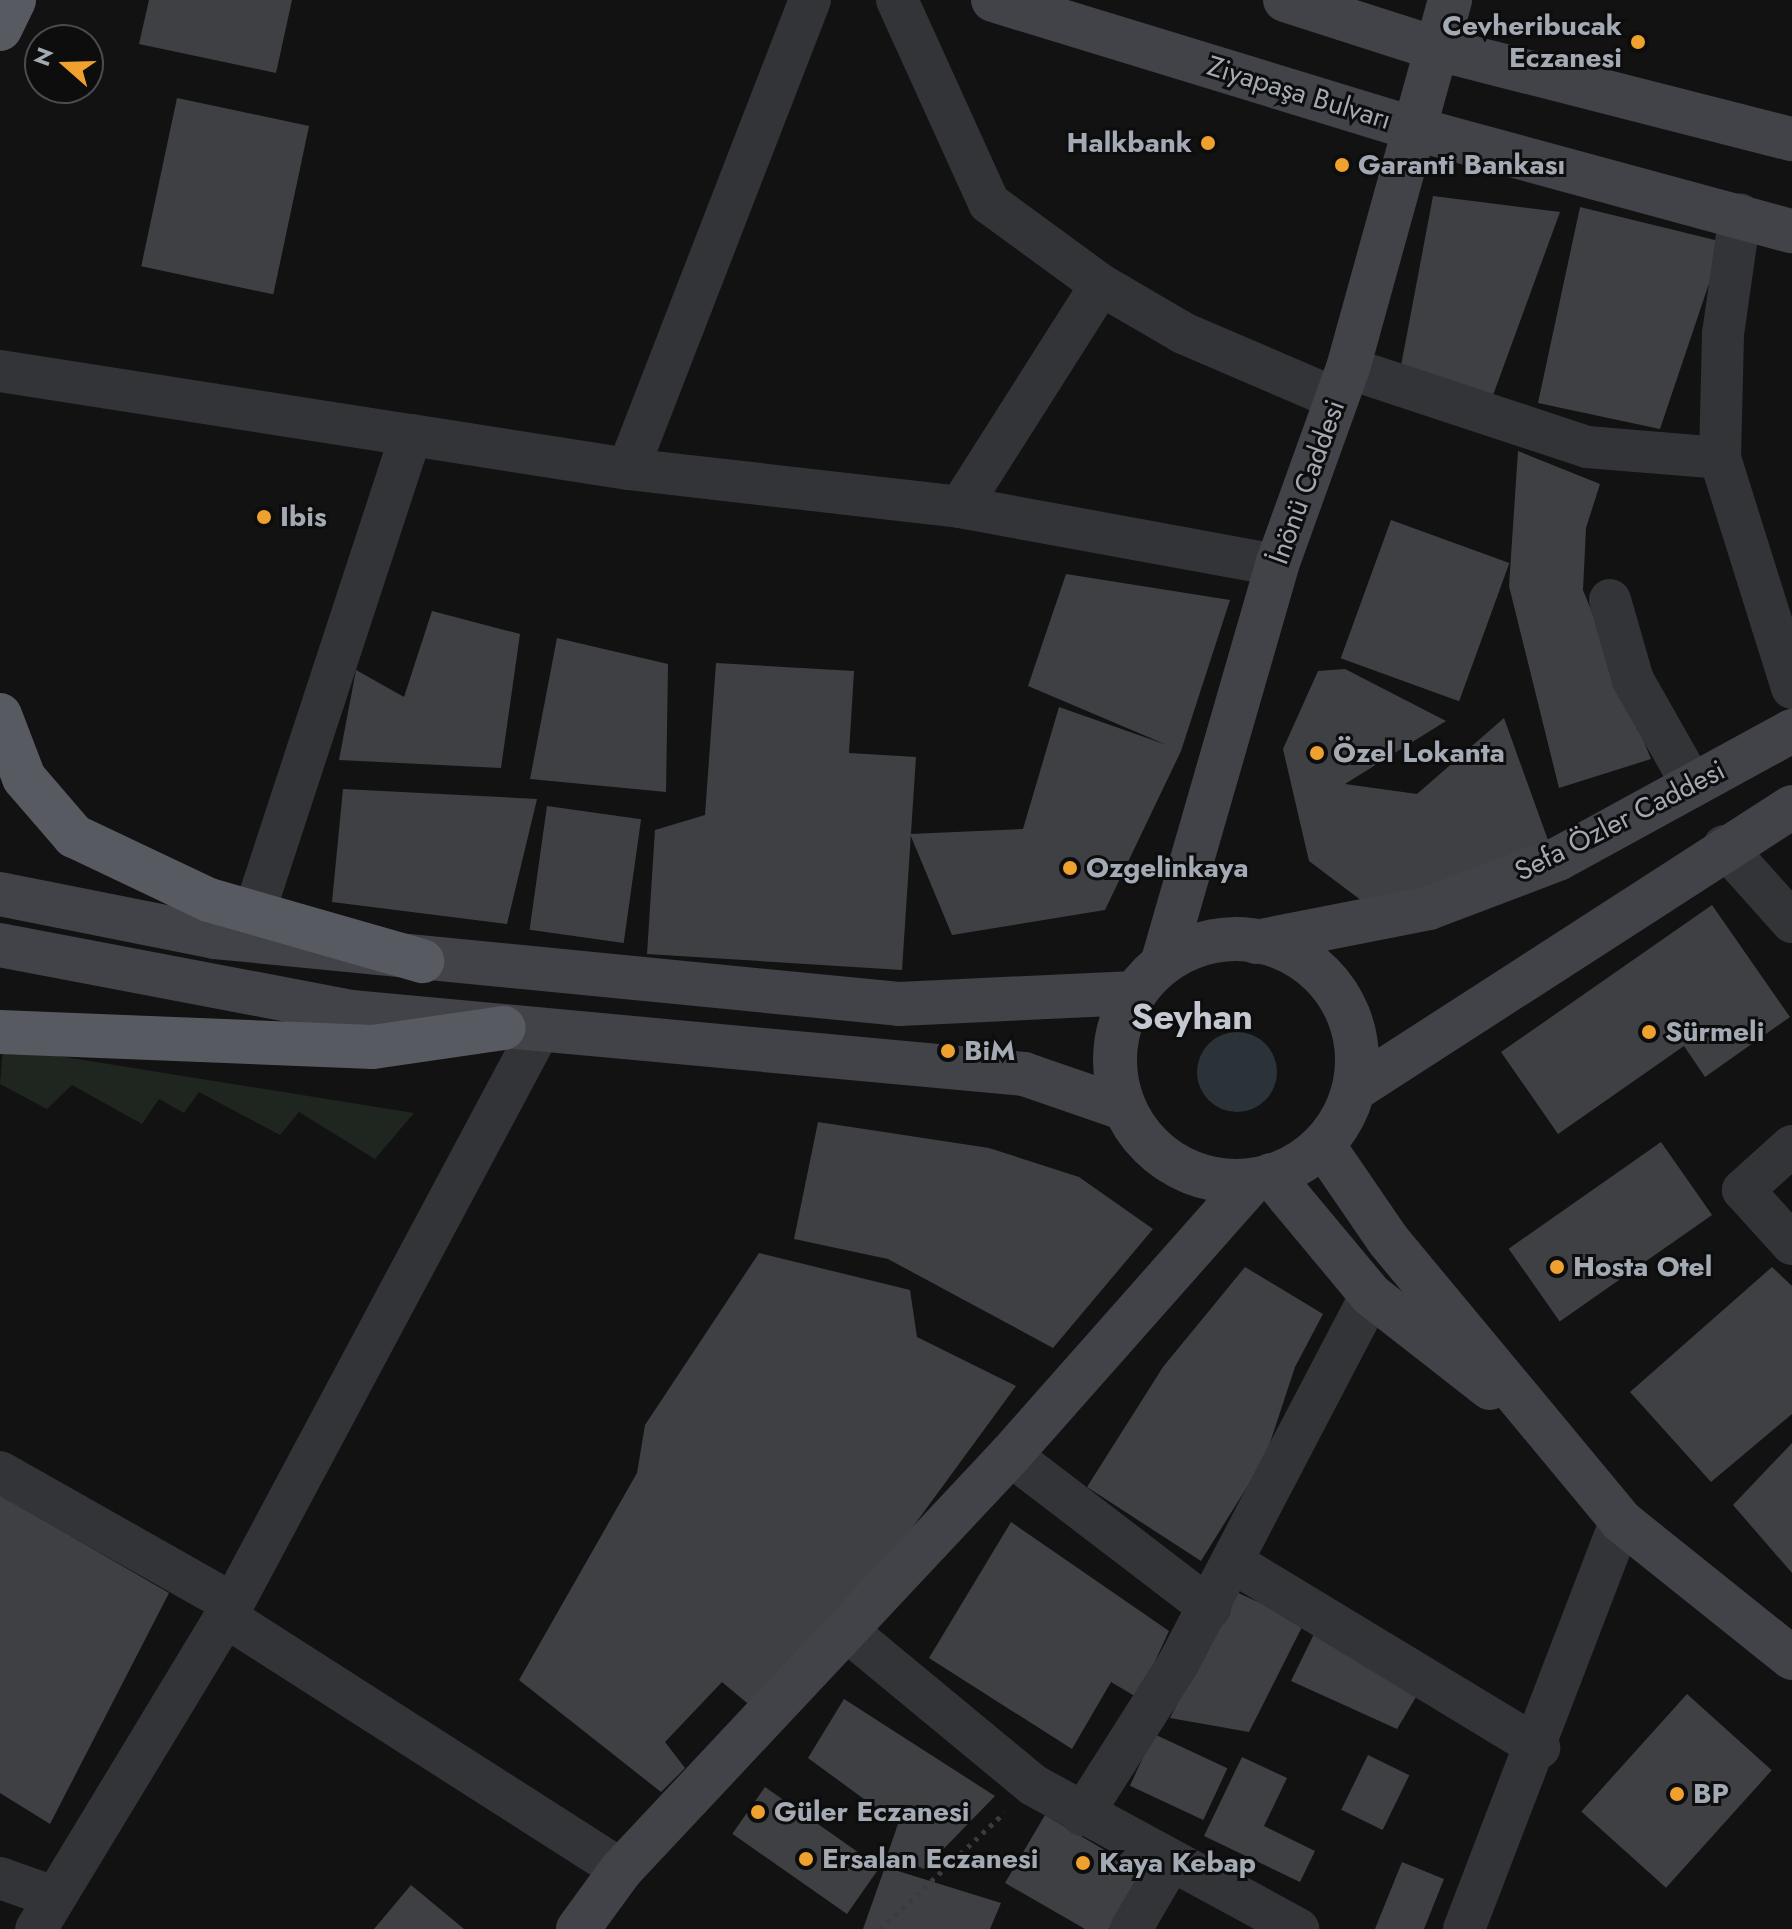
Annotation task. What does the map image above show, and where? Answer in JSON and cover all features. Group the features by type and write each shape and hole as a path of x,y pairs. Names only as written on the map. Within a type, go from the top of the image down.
{"highway":[{"path":"0,29 14,0"},
{"path":"0,715 24,778 74,836 209,900 422,961"},
{"path":"0,1032 373,1047 522,1030"}],"main road":[{"name":"Ziyapaşa Bulvarı","path":"993,0 1419,130 1740,214 1792,231"},
{"path":"1285,0 1438,49 1792,139"},
{"name":"İnönü Caddesi","path":"1148,978 1277,565 1343,384 1419,130 1450,0"},
{"name":"Sefa Özler Caddesi","path":"1256,942 1429,908 1558,859 1792,731"},
{"path":"585,1926 621,1870 1010,1455 1261,1178 1323,1145 1355,1089 1724,846 1792,807"},
{"path":"0,894 215,937 422,961 899,1004 1148,978"},
{"path":"1355,1089 1354,1032 1338,995 1312,965 1256,942 1197,945 1148,978 1118,1029 1114,1068 1123,1108 1145,1141 1175,1166 1212,1180 1261,1178 1371,1295 1532,1416"},
{"path":"0,945 351,1012 1024,1074 1123,1108"},
{"path":"1323,1145 1388,1240 1621,1521 1792,1658"}],"street":[{"path":"628,469 810,0"},
{"path":"897,0 989,203 1101,285 1183,333 1343,384 1587,447 1720,458"},
{"path":"1740,214 1723,334 1720,458 1792,688"},
{"path":"960,507 1101,285"},
{"path":"0,371 628,469 960,507 1277,565"},
{"path":"254,913 411,435"},
{"path":"1610,600 1633,680 1693,786"},
{"path":"1724,846 1792,922"},
{"path":"0,1878 45,1913 229,1611 522,1030"},
{"path":"1792,1146 1743,1190 1792,1244"},
{"path":"1082,1815 1210,1608 1371,1295"},
{"path":"1010,1455 1210,1608"},
{"path":"0,1472 229,1611 621,1870"},
{"path":"1464,1929 1539,1748 1621,1521"},
{"path":"1234,1563 1539,1748"},
{"path":"847,1631 1033,1785 1170,1862 1247,1917 1298,1929"},
{"path":"1131,1929 1170,1862"}],"path":[{"path":"880,1929 1033,1785"}],"shaded area":[{"path":"1229,1032 1245,1032 1266,1043 1277,1064 1277,1080 1266,1101 1245,1112 1229,1112 1215,1106 1203,1094 1197,1080 1197,1064 1203,1050 1215,1038"},
{"path":"3,1047 414,1113 375,1159 299,1112 280,1135 199,1092 184,1113 159,1099 142,1124 72,1085 47,1109 0,1084"}],"building":[{"path":"149,0 292,0 276,73 139,44"},
{"path":"177,98 309,126 273,294 141,266"},
{"path":"1433,196 1560,212 1492,398 1400,371"},
{"path":"1580,207 1723,242 1660,429 1538,403"},
{"path":"1518,451 1600,484 1586,528 1583,590 1651,759 1559,788 1509,586"},
{"path":"1391,520 1509,563 1459,701 1341,658"},
{"path":"1066,574 1230,600 1181,751 1105,910 952,935 910,834 1023,829 1059,707 1167,745 1028,686"},
{"path":"432,611 520,634 501,768 339,760 356,670 404,697"},
{"path":"557,638 668,664 666,792 530,779"},
{"path":"716,663 854,671 849,753 916,757 902,970 647,954 655,830 705,815"},
{"path":"1345,669 1446,721 1345,784 1417,794 1504,718 1549,843 1370,907 1309,861 1283,749 1318,671"},
{"path":"343,789 537,799 507,924 332,902"},
{"path":"547,806 641,819 624,943 530,930"},
{"name":"Sürmeli","path":"1712,905 1790,1017 1705,1077 1684,1046 1558,1134 1501,1052"},
{"path":"818,1122 989,1148 1079,1177 1153,1229 1053,1348 888,1259 794,1239"},
{"path":"1661,1142 1712,1215 1560,1322 1509,1249"},
{"path":"759,1253 910,1290 917,1337 1016,1386 844,1621 759,1713 722,1682 665,1742 685,1768 661,1792 519,1680 637,1473 645,1425"},
{"path":"1245,1267 1323,1314 1295,1367 1265,1458 1201,1561 1087,1487 1163,1367"},
{"path":"1772,1267 1792,1286 1792,1414 1711,1482 1630,1392"},
{"path":"1792,1443 1792,1573 1733,1505"},
{"path":"0,1495 169,1593 50,1824 0,1793"},
{"path":"1011,1522 1169,1631 1138,1698 1111,1682 1072,1749 929,1658"},
{"path":"1234,1591 1304,1623 1249,1732 1170,1718"},
{"path":"1316,1630 1419,1692 1397,1729 1291,1681"},
{"path":"1687,1694 1772,1770 1666,1888 1581,1811"},
{"path":"844,1699 995,1796 924,1869 888,1853 898,1824 808,1758"},
{"path":"1154,1734 1227,1768 1203,1820 1130,1786"},
{"path":"1368,1755 1409,1775 1383,1830 1341,1810"},
{"path":"1242,1757 1287,1778 1264,1826 1315,1851 1300,1882 1204,1836"},
{"path":"765,1787 880,1867 847,1914 732,1834"},
{"path":"1045,1815 1142,1872 1109,1929 1085,1929 1005,1883"},
{"path":"1402,1862 1444,1879 1424,1929 1375,1929"},
{"path":"885,1867 1001,1903 990,1929 863,1929"},
{"path":"411,1885 464,1929 374,1929"}],"place":[{"name":"Cevheribucak Eczanesi","path":"1638,42"},
{"name":"Halkbank","path":"1208,143"},
{"name":"Garanti Bankası","path":"1342,165"},
{"name":"Ibis","path":"264,517"},
{"name":"Özel Lokanta","path":"1317,753"},
{"name":"Ozgelinkaya","path":"1070,868"},
{"name":"Sürmeli","path":"1649,1032"},
{"name":"BiM","path":"948,1051"},
{"name":"Hosta Otel","path":"1557,1267"},
{"name":"BP","path":"1677,1794"},
{"name":"Güler Eczanesi","path":"758,1812"},
{"name":"Ersalan Eczanesi","path":"806,1859"},
{"name":"Kaya Kebap","path":"1083,1863"}],"district":[{"name":"Seyhan","path":"1192,1017"}]}
